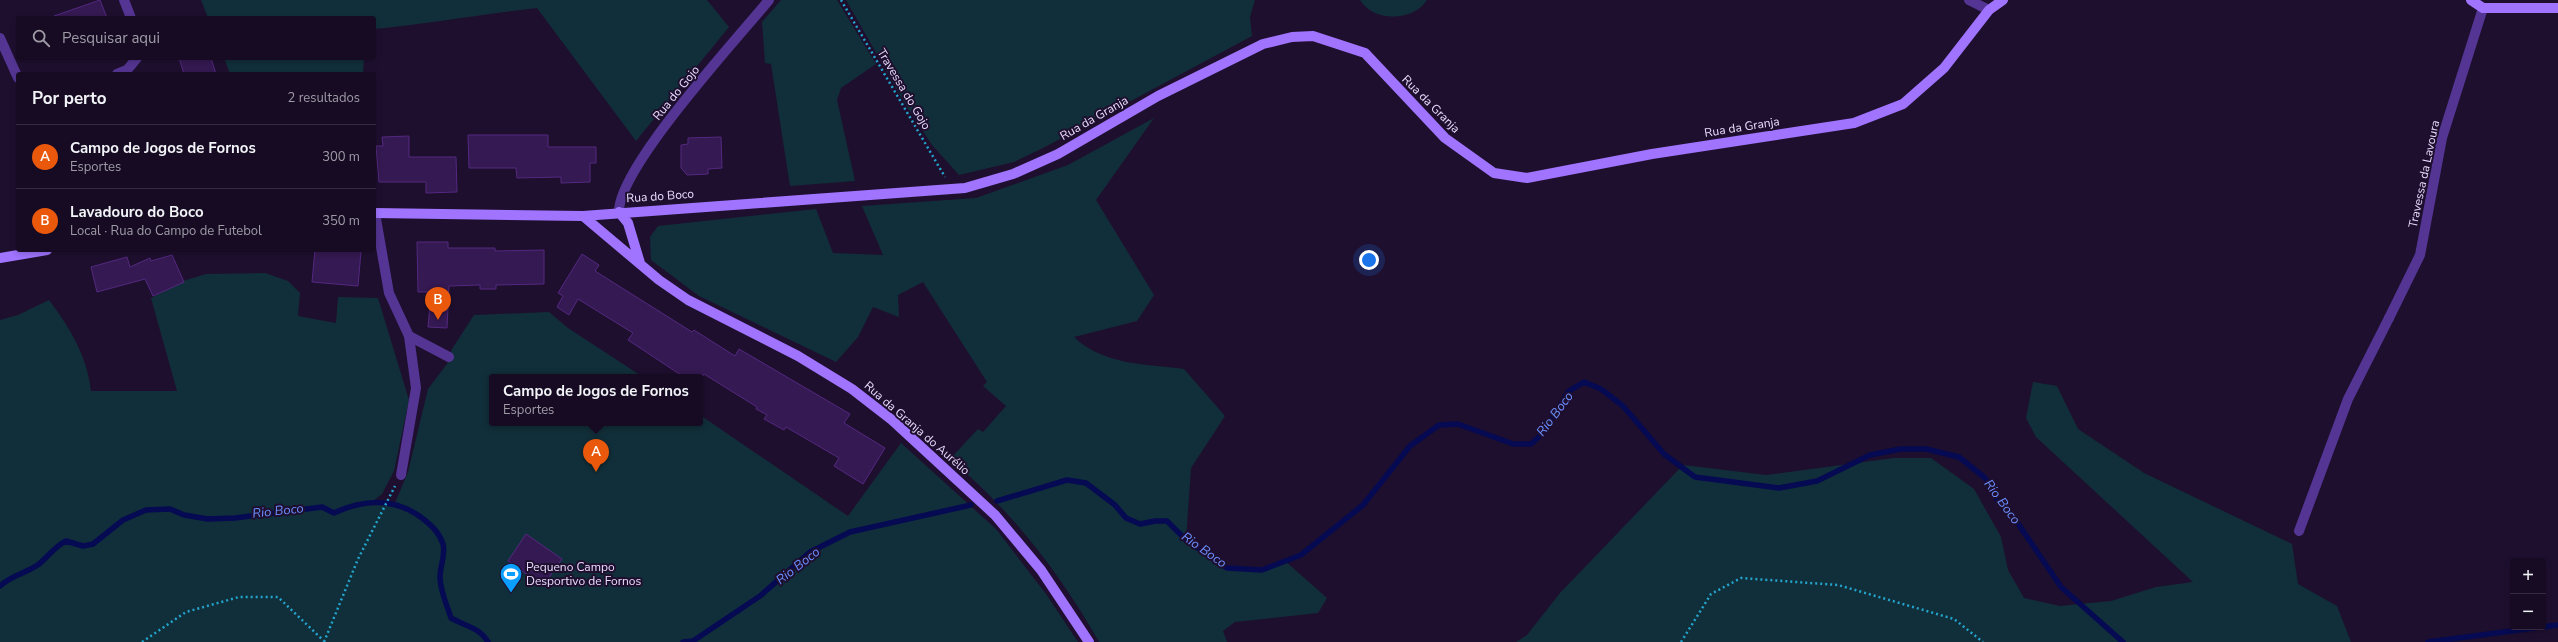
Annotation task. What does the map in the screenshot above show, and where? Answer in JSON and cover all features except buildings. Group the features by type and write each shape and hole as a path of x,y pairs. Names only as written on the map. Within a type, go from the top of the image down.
{"street":[{"path":"124,0 129,16"},
{"name":"Rua do Gojo","path":"619,212 619,202 626,184 666,124 769,0"},
{"path":"1969,0 1990,10"},
{"name":"Rua da Granja","path":"948,189 965,188 1013,174 1058,154 1158,96 1263,44 1292,37 1314,36 1365,54 1445,138 1494,173 1527,178 1652,154 1854,123 1903,104 1944,68 1990,10 2003,0"},
{"path":"2471,0 2483,8 2558,8"},
{"name":"Travessa da Lavoura","path":"2299,531 2348,399 2420,255 2442,138 2483,8"},
{"path":"0,38 16,74"},
{"path":"122,72 127,70 135,60"},
{"name":"Rua do Boco","path":"376,213 583,216 619,212 948,189"},
{"path":"619,212 628,223 640,263"},
{"name":"Rua da Granja do Aurélio","path":"583,216 688,300 727,322 798,356 852,389 892,420 995,514 1041,570 1089,642"},
{"path":"376,218 390,293 409,336 416,388 401,475"},
{"path":"0,258 36,252"},
{"path":"409,336 449,357"}],"path":[{"name":"Travessa do Gojo","path":"840,0 944,173 948,189"},
{"path":"142,642 186,612 239,597 278,597 324,642 358,559 392,492"},
{"path":"1681,642 1711,594 1741,578 1838,585 1954,619 1983,642"}],"shaded area":[{"path":"201,0 707,0 729,27 636,141 537,8 376,29 376,16 207,16"},
{"path":"781,0 837,0 876,64 841,88 837,100 855,181 790,186 771,64 765,63 762,22"},
{"path":"846,0 1255,0 1250,17 1252,36 1045,147 1014,162 959,175 932,145 904,102"},
{"path":"1360,0 1427,0 1421,7 1412,12 1393,16 1374,12 1366,7"},
{"path":"225,60 364,60 363,72 229,72"},
{"path":"1154,118 1096,200 1154,295 1137,321 1074,337 1085,346 1111,358 1125,362 1184,369 1225,416 1191,468 1186,540 1227,568 1262,570 1285,561 1327,598 1318,613 1235,622 1223,631 1227,642 1099,642 1068,591 1033,544 994,499 950,459 978,429 983,432 1006,406 983,386 987,382 923,282 898,295 899,317 873,307 858,337 836,362 699,296 651,260 650,237 658,226 816,209 833,253 883,255 862,206 976,198 1068,165"},
{"path":"265,273 288,281 300,293 298,316 336,323 338,297 378,298 409,400 394,471 382,494 373,501 395,503 408,472 428,389 447,364 452,349 474,315 549,312 568,328 638,374 489,374 489,426 703,426 703,417 848,516 901,443 996,529 1046,594 1078,642 0,642 0,320 18,315 49,300 64,321 76,343 86,366 91,391 177,391 151,298 183,281 206,274"},
{"path":"2033,382 2057,386 2078,429 2144,473 2292,544 2298,584 2337,606 2351,642 1516,642 1527,635 1560,593 1683,465 1766,475 1894,458 1931,458 1974,489 2001,537 2008,570 2024,598 2060,606 2111,601 2156,587 2193,582 2036,437 2026,418"}],"waterway":[{"name":"Rio Boco","path":"997,501 1067,480 1086,483 1115,505 1126,518 1140,524 1155,521 1167,521 1186,540 1227,568 1262,570 1301,555 1363,505 1410,446 1439,425 1458,424 1513,444 1531,444 1543,433 1569,391 1584,382 1601,389 1623,406 1664,454 1695,477 1779,488 1817,481 1870,455 1901,449 1926,449 1959,457 1985,478 1997,500 2015,519 2061,587 2123,642"},
{"name":"Rio Boco","path":"0,586 9,579 30,570 39,564 62,543 66,541 83,546 93,544 123,520 146,510 170,509 184,515 208,519 235,518 322,507 334,513 356,505 379,502 390,503 411,511 432,526 437,532 444,548 440,582 451,618 476,630 488,642"},
{"name":"Rio Boco","path":"683,642 693,641 760,596 810,552 850,532 971,505"},
{"name":"Rio Boco","path":"2428,642 2558,625"}],"place":[{"name":"Lavadouro do Boco","path":"438,320"},
{"name":"Campo de Jogos de Fornos","path":"596,472"},
{"name":"Pequeno Campo Desportivo de Fornos","path":"511,594"}]}
